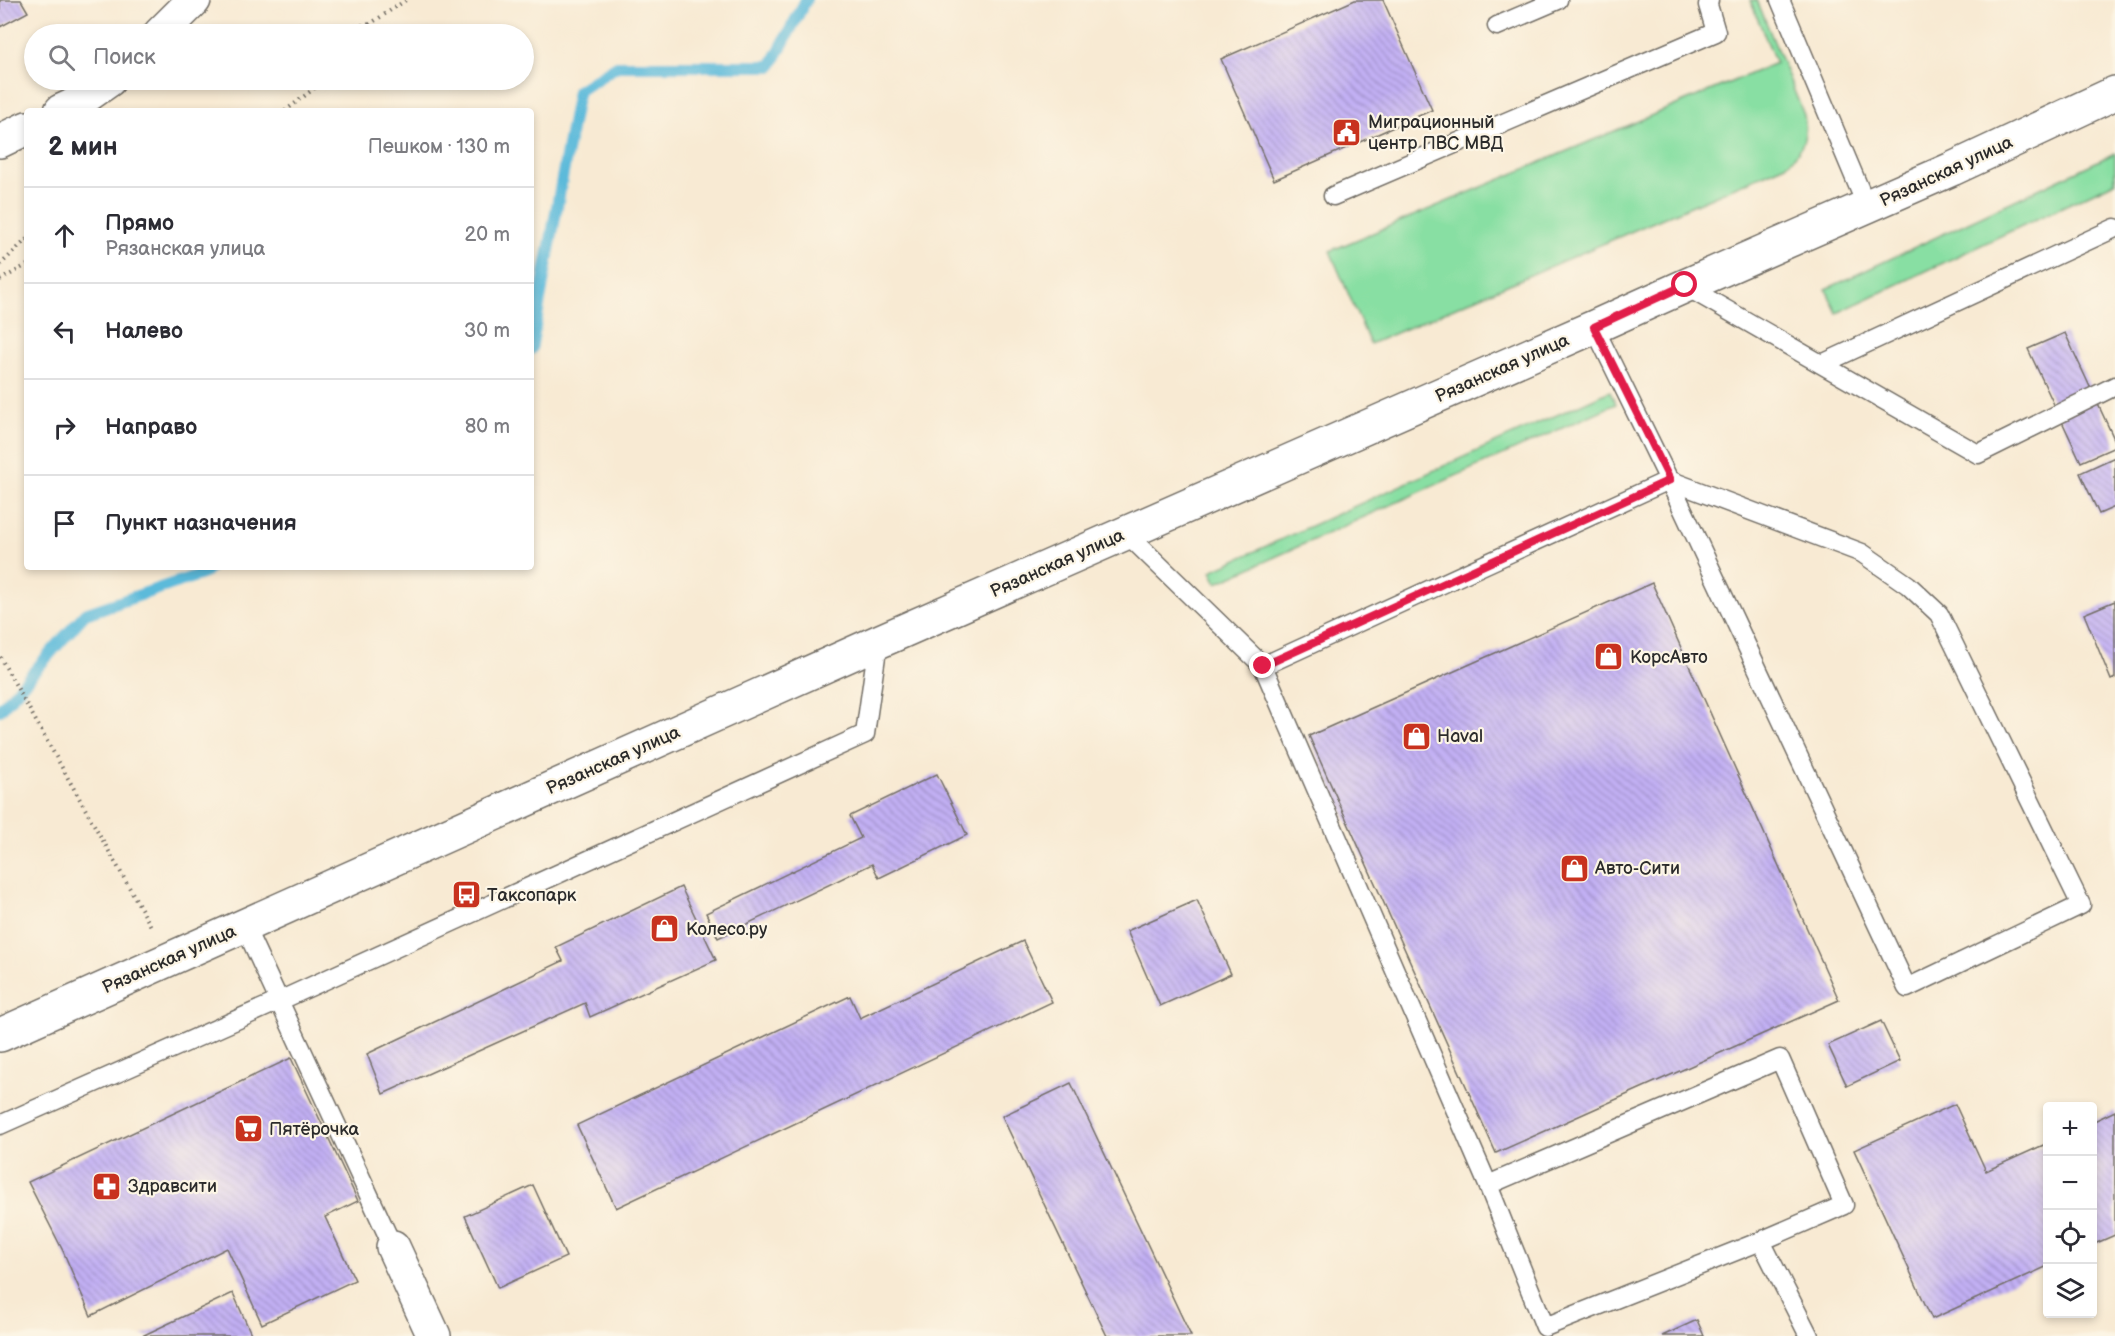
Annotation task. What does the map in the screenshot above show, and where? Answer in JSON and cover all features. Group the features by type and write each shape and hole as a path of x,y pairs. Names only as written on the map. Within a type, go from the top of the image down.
{"main road":[{"path":"170,24 194,0"},
{"path":"68,108 94,90"},
{"name":"Рязанская улица","path":"0,1035 1126,532 1685,285 1868,207 2115,93"},
{"path":"0,141 24,129"},
{"path":"393,1247 434,1336"}],"lane":[{"path":"1497,26 1558,0"},
{"path":"1333,196 1716,32 1708,5 1709,0"},
{"path":"1780,0 1868,207"},
{"path":"1822,364 2115,228"},
{"path":"1685,285 1978,454 2115,386"},
{"path":"1263,666 1670,480 1862,553 1908,585 1939,614 2080,905 1907,988 1670,480 1594,327"},
{"path":"1126,532 1263,666 1488,1185 1545,1327 1761,1241 1844,1205 1780,1059 1488,1185"},
{"path":"0,1125 279,1001 865,734 878,642"},
{"path":"244,925 393,1247"},
{"path":"1761,1241 1809,1336"}],"path":[{"path":"370,24 406,0"},
{"path":"289,108 312,90"},
{"path":"0,265 24,242"},
{"path":"0,280 24,267"},
{"path":"0,657 152,929"}],"green space":[{"path":"1750,0 1757,0 1804,115 1803,143 1797,154 1786,165 1370,344 1330,251 1776,63"},
{"path":"2115,153 2115,182 1837,313 1826,289"},
{"path":"1610,391 1616,404 1217,583 1211,571"}],"building":[{"path":"0,0 21,0 28,12 0,27"},
{"path":"1355,0 1383,0 1432,110 1274,180 1221,59"},
{"path":"2065,333 2115,441 2115,447 2081,462 2028,349"},
{"path":"2115,457 2115,507 2099,514 2080,473"},
{"name":"Авто-Сити","path":"1652,583 1839,1000 1496,1153 1309,736"},
{"path":"2115,601 2115,678 2111,680 2084,614"},
{"path":"937,774 967,835 879,878 872,864 718,938 706,913 861,838 850,816"},
{"path":"681,887 716,960 590,1017 585,1003 383,1094 367,1054 563,961 556,947"},
{"path":"1197,900 1231,974 1160,1006 1127,931"},
{"path":"1023,941 1052,1002 616,1208 577,1125 850,996 860,1018"},
{"path":"1881,1021 1900,1061 1847,1086 1828,1045"},
{"path":"291,1058 358,1201 325,1217 355,1280 262,1324 227,1248 91,1316 63,1251 28,1182"},
{"path":"1071,1083 1191,1336 1107,1336 1002,1116"},
{"path":"1955,1104 1986,1171 2043,1145 2043,1268 1932,1319 1854,1150"},
{"path":"2115,1111 2115,1235 2097,1243 2097,1156 2097,1120"},
{"path":"533,1185 566,1257 498,1288 465,1216"},
{"path":"233,1293 252,1336 142,1336"},
{"path":"1697,1320 1704,1336 1662,1336"}],"waterway":[{"path":"534,333 578,91 617,66 771,66 806,0"},
{"path":"0,710 85,614 204,573 207,570"}],"place":[{"name":"Миграционный центр ПВС МВД","path":"1347,132"},
{"name":"КорсАвто","path":"1609,657"},
{"name":"Haval","path":"1416,736"},
{"name":"Авто-Сити","path":"1574,868"},
{"name":"Таксопарк","path":"466,895"},
{"name":"Колесо.ру","path":"665,929"},
{"name":"Пятёрочка","path":"248,1129"},
{"name":"Здравсити","path":"107,1186"}],"route":[{"path":"1263,666 1670,480 1594,327 1685,285"}]}
